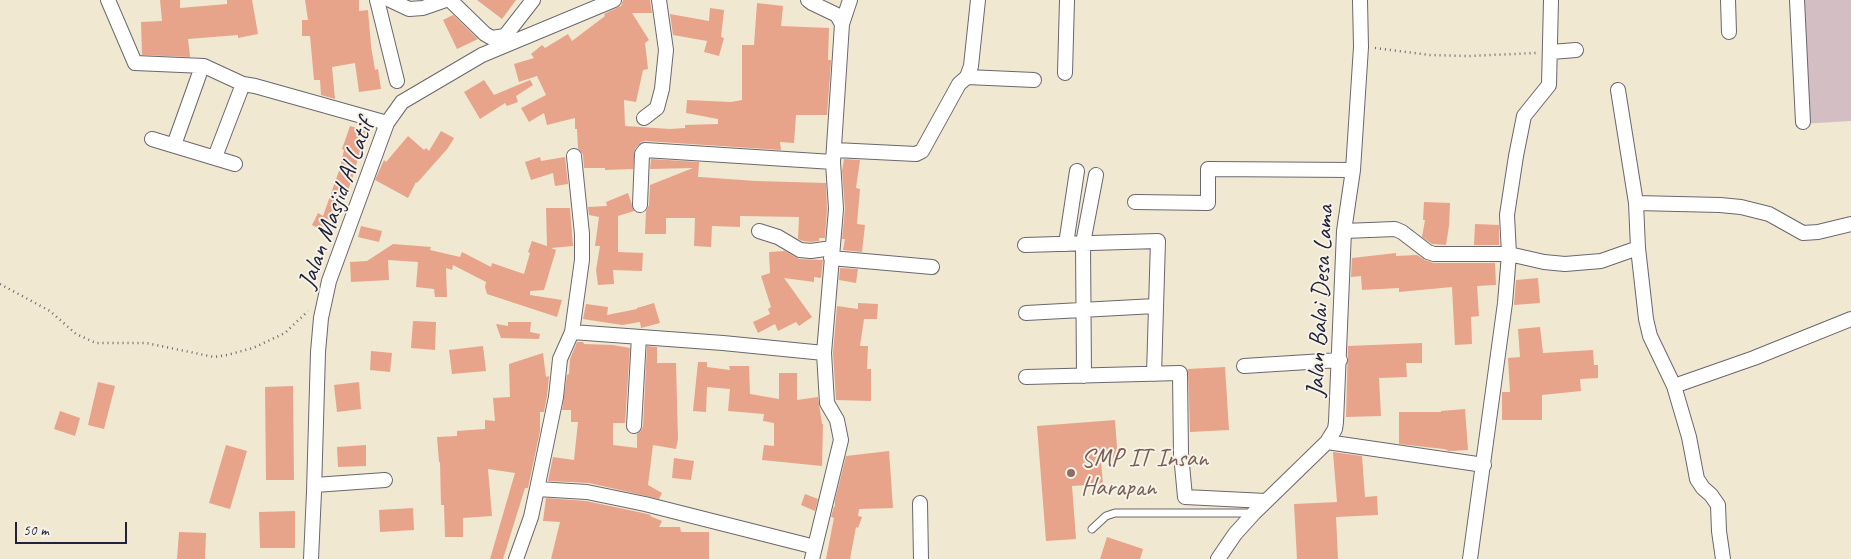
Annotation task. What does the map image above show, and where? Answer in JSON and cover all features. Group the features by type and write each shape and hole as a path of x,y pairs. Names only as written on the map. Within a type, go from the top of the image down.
{"street":[{"path":"108,0 135,63 204,66 243,84 388,123"},
{"path":"377,0 397,81"},
{"path":"390,0 409,9 423,8 446,0"},
{"path":"450,0 485,34 492,38 505,36 533,0"},
{"name":"Jalan Masjid Al Latif","path":"311,559 318,352 321,318 328,281 388,123 402,102 482,55 614,0"},
{"path":"644,118 657,108 662,89 666,50 659,0"},
{"path":"808,0 837,15 842,24"},
{"path":"537,489 587,492 635,502 814,553 841,440 839,426 827,403 824,353 836,210 834,156 842,24 850,0"},
{"path":"640,205 642,154 645,150 834,156 919,153 959,84 967,77 971,66 978,0"},
{"path":"1065,73 1067,0"},
{"name":"Jalan Balai Desa Lama","path":"1218,559 1235,534 1254,512 1327,442 1335,429 1340,360 1344,231 1353,170 1361,47 1360,0"},
{"path":"1470,559 1505,303 1509,254 1506,215 1524,116 1549,85 1551,0"},
{"path":"1728,0 1729,32"},
{"path":"1797,0 1803,122"},
{"path":"1551,52 1576,50"},
{"path":"174,145 199,74"},
{"path":"967,77 1034,80"},
{"path":"214,157 243,84"},
{"path":"1618,90 1636,203 1644,308 1650,336 1674,386 1689,437 1697,479 1718,505 1719,531 1724,559"},
{"path":"152,139 235,164"},
{"path":"516,559 531,517 555,406 560,359 572,332 582,246 574,156"},
{"path":"1135,202 1208,203 1208,169 1353,170"},
{"path":"1066,244 1077,171"},
{"path":"1084,376 1083,243 1096,175"},
{"path":"1636,203 1741,207 1769,214 1804,234 1851,224"},
{"path":"1344,231 1394,229 1402,232 1428,252 1434,254 1509,254 1544,262 1565,264 1601,260 1638,248"},
{"path":"759,231 778,237 800,250 932,267"},
{"path":"1025,245 1158,241 1154,374"},
{"path":"1026,313 1155,306"},
{"path":"1674,386 1754,358 1851,319"},
{"path":"572,332 723,343 824,353"},
{"path":"634,426 639,337"},
{"path":"1244,366 1340,360"},
{"path":"1026,377 1180,373 1181,454 1185,498 1266,501"},
{"path":"1327,442 1484,465"},
{"path":"314,484 385,480"},
{"path":"920,503 921,559"}],"lane":[{"path":"1092,530 1106,516 1115,513 1254,512"}],"path":[{"path":"1361,47 1430,55 1469,56 1551,52"},
{"path":"0,284 50,311 76,334 96,343 146,342 214,357 253,348 286,333 326,292"}],"shaded area":[{"path":"1794,0 1851,0 1851,121 1799,124"}],"building":[{"path":"160,0 180,0 180,8 227,4 227,0 252,0 258,34 238,38 238,35 188,39 190,57 142,55 141,22 162,21"},
{"path":"305,0 359,0 359,11 368,10 371,46 375,70 378,69 381,89 359,92 355,63 332,67 335,99 321,95 320,80 314,80 310,36 302,36 302,20 308,20"},
{"path":"477,0 516,0 502,19"},
{"path":"623,0 650,0 652,13 632,13 649,40 645,43 648,69 643,70 636,102 624,100 625,126 670,129 685,128 685,125 718,124 718,119 686,113 687,100 731,102 742,100 742,45 754,45 757,3 783,6 781,26 829,28 828,60 831,60 831,62 827,115 796,115 794,143 780,142 781,150 645,141 641,142 635,149 633,169 605,170 605,168 584,168 583,155 578,148 575,118 547,125 544,113 529,122 521,108 546,95 537,76 519,82 514,64 534,58 531,54 542,45 545,48 568,34 572,41 605,16 604,14 621,6"},
{"path":"710,8 724,10 721,37 724,38 719,56 704,52 707,41 673,35 670,14 709,21"},
{"path":"453,15 478,39 457,49 443,20"},
{"path":"484,80 494,95 530,80 533,85 516,96 518,102 507,106 505,103 480,119 464,92"},
{"path":"350,126 366,131 353,176 331,235 312,225 318,213 323,216 340,168 344,150 342,149"},
{"path":"441,131 454,138 448,148 416,182 408,198 375,180 384,160 386,162 408,136 424,150 426,148 429,151"},
{"path":"540,157 541,161 565,157 568,184 555,186 553,173 531,180 525,162"},
{"path":"651,159 699,162 698,177 826,183 825,238 819,238 819,241 811,242 798,239 799,217 740,216 740,227 712,226 711,247 694,246 695,218 666,218 666,234 645,234 650,185 693,168 650,169"},
{"path":"844,159 860,160 856,188 860,189 857,224 865,225 862,252 843,250 845,239 842,239 845,209 842,171"},
{"path":"628,193 634,211 618,216 618,252 643,253 642,271 613,270 614,284 598,285 596,270 600,246 595,246 599,217 589,215 588,207 607,206 606,202"},
{"path":"1424,202 1450,203 1446,245 1432,244 1422,237 1425,220 1423,220"},
{"path":"546,208 570,208 573,246 551,248 556,250 544,290 530,291 530,295 562,300 557,317 487,294 486,282 453,265 452,270 446,268 447,297 435,297 434,289 416,287 418,262 388,260 389,280 351,282 350,262 367,261 393,244 431,247 430,250 460,257 462,252 491,267 492,263 524,274 532,241 547,246"},
{"path":"1475,224 1499,225 1499,245 1474,245"},
{"path":"361,226 382,231 379,242 358,237"},
{"path":"785,251 799,259 823,260 821,278 814,277 814,282 784,278 812,317 799,326 796,322 778,331 775,324 758,333 753,322 770,314 768,309 771,307 761,276 770,273 769,252"},
{"path":"1396,253 1396,256 1417,255 1434,263 1495,263 1496,285 1477,286 1479,316 1471,317 1472,344 1455,345 1452,287 1399,292 1399,288 1362,290 1361,276 1351,277 1352,258"},
{"path":"840,268 858,269 856,283 839,280"},
{"path":"1538,278 1540,303 1514,305 1516,280"},
{"path":"654,303 660,323 641,328 640,322 622,325 583,319 586,304 608,307 607,315 637,309"},
{"path":"858,303 878,304 877,319 864,319 860,346 868,346 867,369 871,369 871,401 836,400 833,353 837,306 858,309"},
{"path":"413,321 436,322 435,350 411,348"},
{"path":"508,322 531,322 530,332 540,334 539,339 501,338 496,324 508,326"},
{"path":"1540,327 1543,353 1593,350 1594,365 1598,365 1598,378 1580,379 1581,391 1542,395 1542,420 1502,420 1502,392 1510,392 1508,358 1520,357 1518,329"},
{"path":"577,342 630,348 625,423 613,423 613,445 637,448 637,434 643,426 647,346 657,347 657,363 676,363 678,439 676,449 653,445 648,485 662,493 659,499 589,483 548,481 553,457 574,460 578,422 571,422 571,410 562,410 570,359"},
{"path":"1422,343 1422,363 1406,363 1407,377 1379,378 1381,416 1346,417 1348,346"},
{"path":"483,346 486,371 452,374 449,350"},
{"path":"371,351 392,353 390,372 370,370"},
{"path":"543,353 546,377 549,376 547,396 544,412 540,412 540,431 528,488 525,488 503,559 490,559 515,473 488,469 492,516 463,518 463,537 445,537 444,505 441,505 440,462 437,437 457,436 457,431 485,429 485,420 495,421 493,398 510,397 509,364"},
{"path":"698,362 707,362 707,367 730,370 729,366 749,366 750,394 779,399 779,373 797,373 797,400 818,397 823,424 822,466 762,460 764,445 774,446 774,423 763,421 764,414 728,411 730,389 707,387 706,412 693,411"},
{"path":"1225,367 1229,430 1190,432 1188,369"},
{"path":"98,382 115,386 104,429 88,425"},
{"path":"359,382 361,409 337,412 334,385"},
{"path":"293,386 294,480 266,480 265,387"},
{"path":"1465,409 1468,450 1449,451 1399,444 1399,412 1441,412"},
{"path":"60,411 80,418 75,436 54,429"},
{"name":"SMP IT Insan Harapan","path":"1115,420 1118,461 1101,462 1103,484 1072,486 1076,539 1046,541 1037,426"},
{"path":"226,445 247,451 230,509 209,503"},
{"path":"366,445 366,466 338,467 337,447"},
{"path":"889,451 893,508 859,509 858,516 862,517 858,528 856,527 850,559 826,559 834,518 831,517 846,456"},
{"path":"1333,452 1362,456 1365,497 1377,496 1378,515 1336,517 1338,559 1297,559 1294,504 1337,502"},
{"path":"674,458 694,461 691,480 672,478"},
{"path":"805,494 818,499 815,511 801,505"},
{"path":"546,498 586,501 651,515 662,521 659,527 680,527 681,532 709,532 709,559 551,559 560,522 543,521"},
{"path":"413,508 414,530 380,532 379,510"},
{"path":"295,511 295,548 260,548 259,512"},
{"path":"179,532 206,533 205,559 177,559"},
{"path":"1107,537 1143,549 1140,559 1100,559"}],"place":[{"name":"SMP IT Insan Harapan","path":"1071,473"}]}
